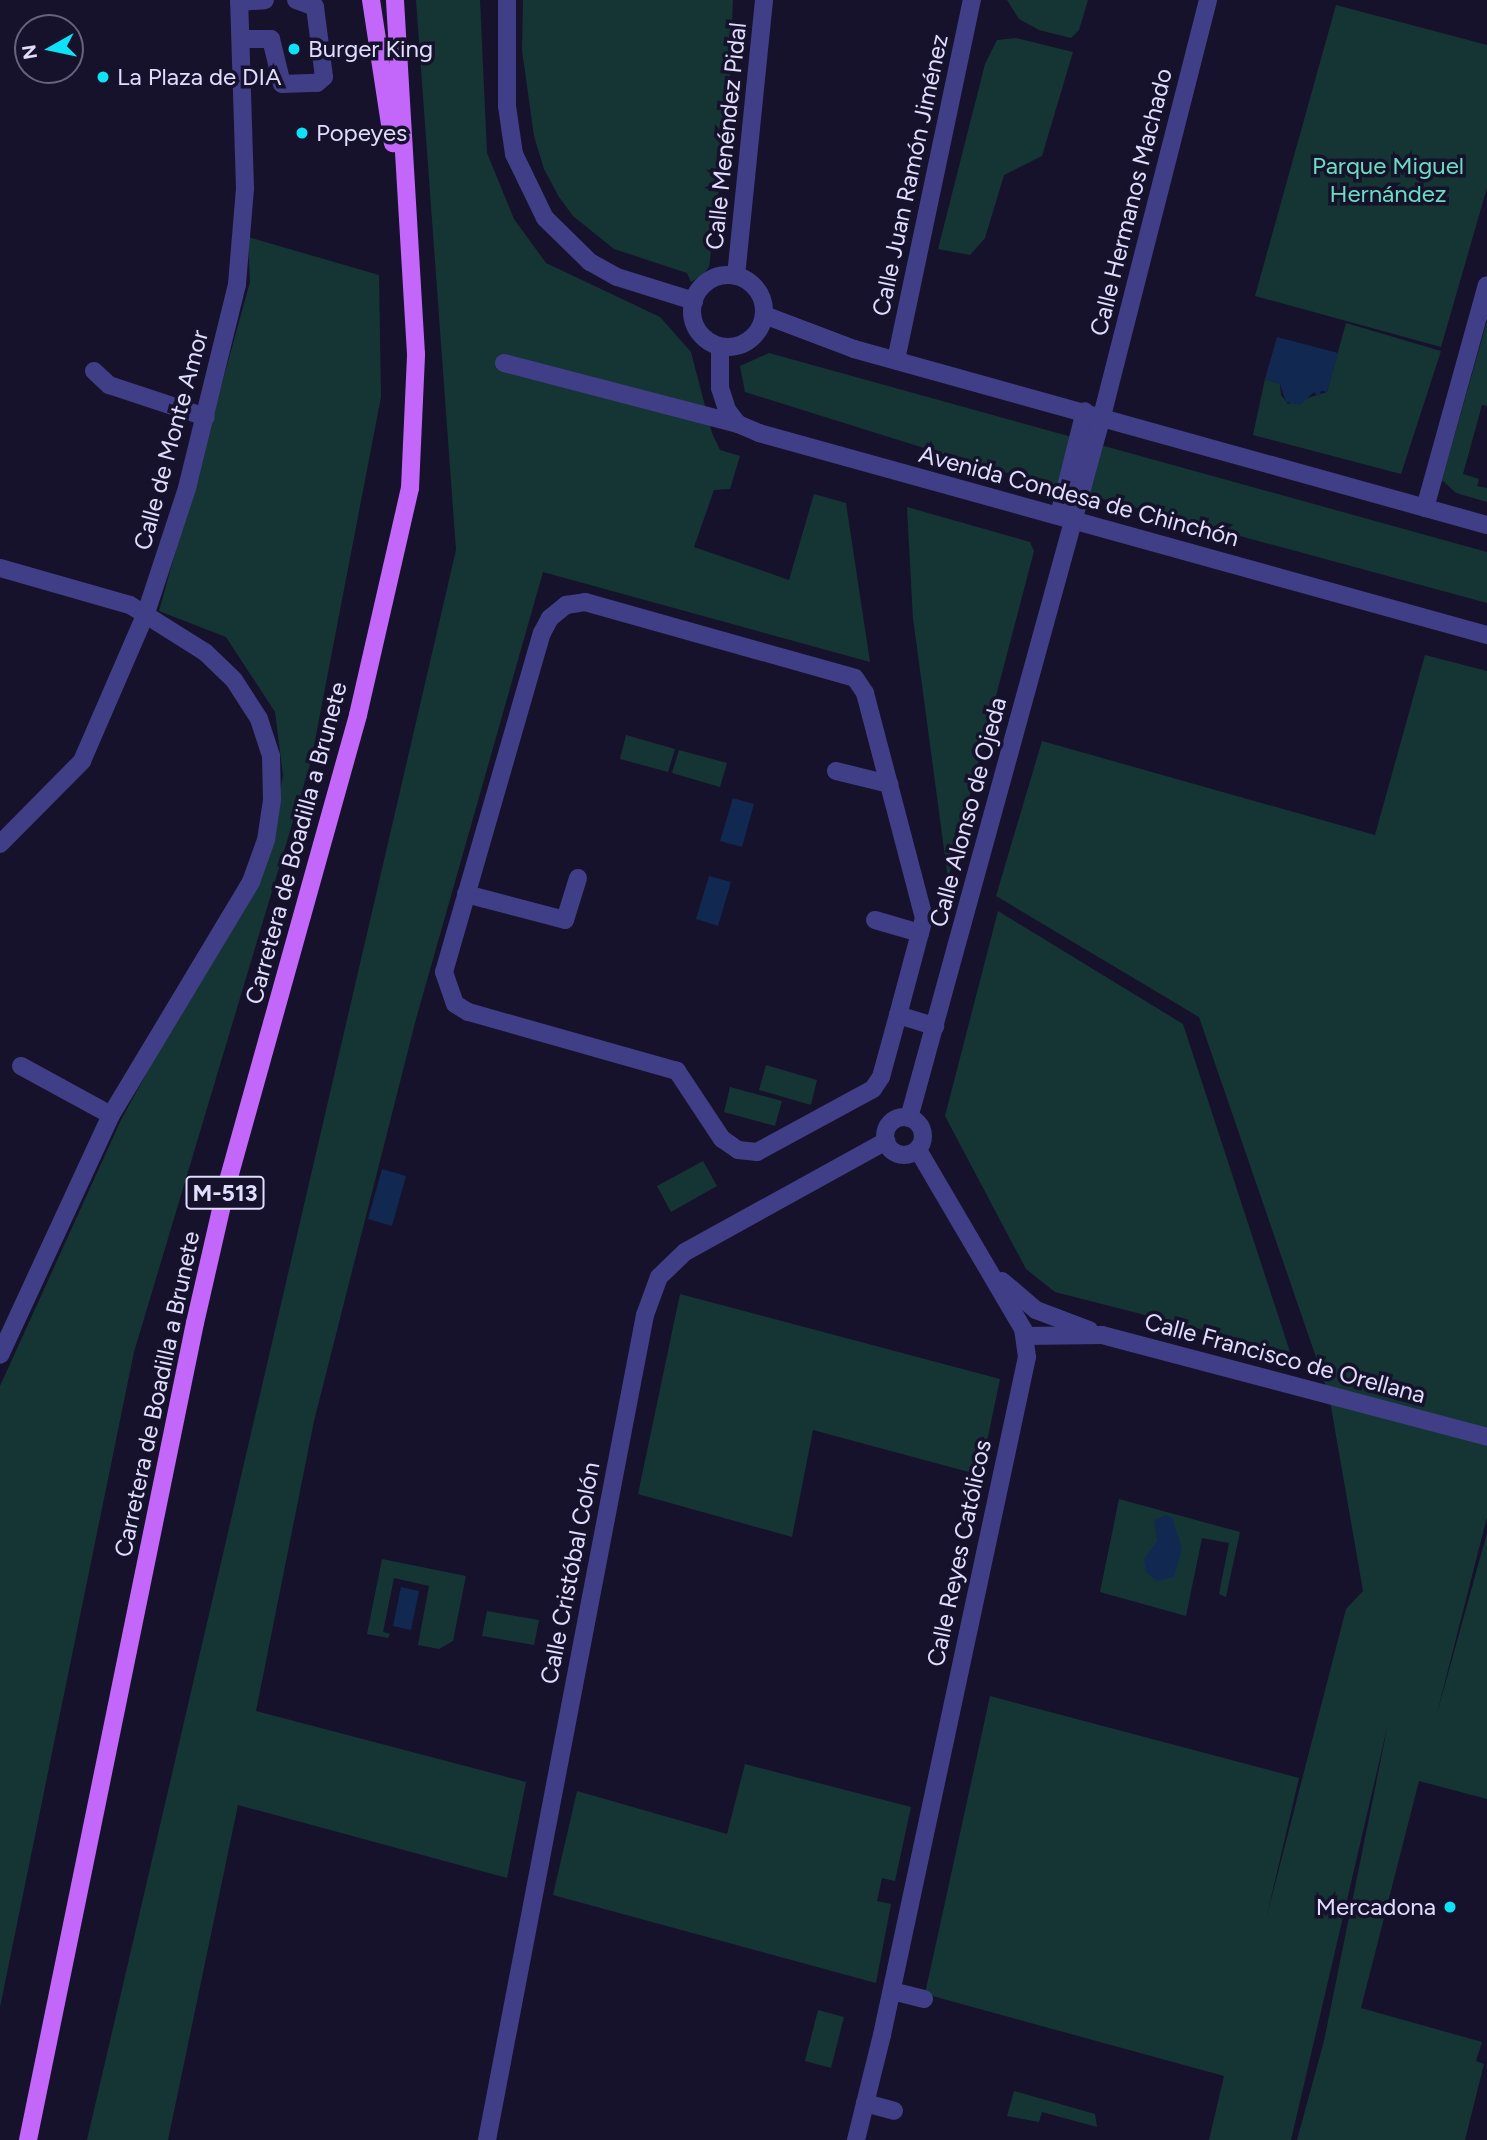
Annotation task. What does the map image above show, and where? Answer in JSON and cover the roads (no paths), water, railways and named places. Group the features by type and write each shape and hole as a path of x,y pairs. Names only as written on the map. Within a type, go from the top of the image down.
{"main road":[{"name":"Carretera de Boadilla a Brunete","path":"371,0 410,251"},
{"name":"Carretera de Boadilla a Brunete","path":"28,2140 213,1242 398,555 415,428 410,251 395,0"}],"street":[{"path":"239,1 265,0"},
{"path":"243,39 271,39 282,84 317,83 324,77 315,7 296,0"},
{"path":"508,0 507,106 514,154 545,218 590,262 617,277 694,301"},
{"name":"Calle Menéndez Pidal","path":"736,276 764,0"},
{"name":"Calle Juan Ramón Jiménez","path":"896,360 972,0"},
{"name":"Calle Hermanos Machado","path":"1066,517 1208,0"},
{"name":"Calle de Monte Amor","path":"0,844 82,761 146,614 206,418 237,284 244,188 243,39 239,1"},
{"path":"736,276 760,294 764,315 749,341 720,347 700,334 695,324 694,301 715,278 736,276"},
{"path":"1425,508 1487,285"},
{"path":"764,315 896,360 1487,525"},
{"path":"720,347 720,388 727,410 738,424"},
{"name":"Avenida Condesa de Chinchón","path":"505,363 738,424 1487,635"},
{"path":"94,371 109,385 206,418"},
{"name":"Calle Alonso de Ojeda","path":"909,1118 1066,517"},
{"path":"0,568 130,605 205,652 233,680 259,719 271,757 272,800 266,840 251,881 111,1115 0,1355"},
{"path":"585,602 855,678 865,693 889,784 924,918 881,1077 873,1089 771,1148 738,1150 722,1139 677,1071 468,1012 454,1003 444,972 542,633 566,605 585,602"},
{"path":"836,771 889,784"},
{"path":"466,894 565,920 578,878"},
{"path":"875,920 920,933"},
{"path":"898,1015 935,1026"},
{"path":"21,1066 111,1115"},
{"path":"918,1150 899,1155 886,1141 891,1122 909,1118 923,1131 918,1150 993,1274 1024,1333 1056,1320"},
{"name":"Calle Cristóbal Colón","path":"487,2140 645,1315 659,1276 685,1252 886,1141"},
{"path":"993,1274 1028,1304 1056,1320 1102,1335"},
{"name":"Calle Francisco de Orellana","path":"1024,1333 1102,1335 1487,1437"},
{"name":"Calle Reyes Católicos","path":"856,2140 892,1991 1027,1357 1024,1333"},
{"path":"1020,1384 1044,1348 1069,1336"},
{"path":"892,1991 924,1999"},
{"path":"865,2103 894,2111"}],"water":[{"path":"1277,337 1338,353 1327,392 1321,391 1319,397 1314,392 1300,405 1286,402 1280,384 1265,379"},
{"path":"733,798 754,804 742,847 720,841"},
{"path":"709,876 731,882 718,926 696,919"},
{"path":"382,1169 406,1176 392,1226 368,1219"},
{"path":"1166,1515 1172,1518 1182,1548 1174,1577 1157,1581 1146,1572 1144,1559 1157,1541 1154,1520"},
{"path":"401,1587 419,1591 411,1630 393,1626"}],"place":[{"name":"Burger King","path":"294,49"},
{"name":"La Plaza de DIA","path":"103,77"},
{"name":"Popeyes","path":"302,133"},
{"name":"Mercadona","path":"1450,1907"}],"park label":[{"name":"Parque Miguel Hernández","path":"1388,180"}]}
